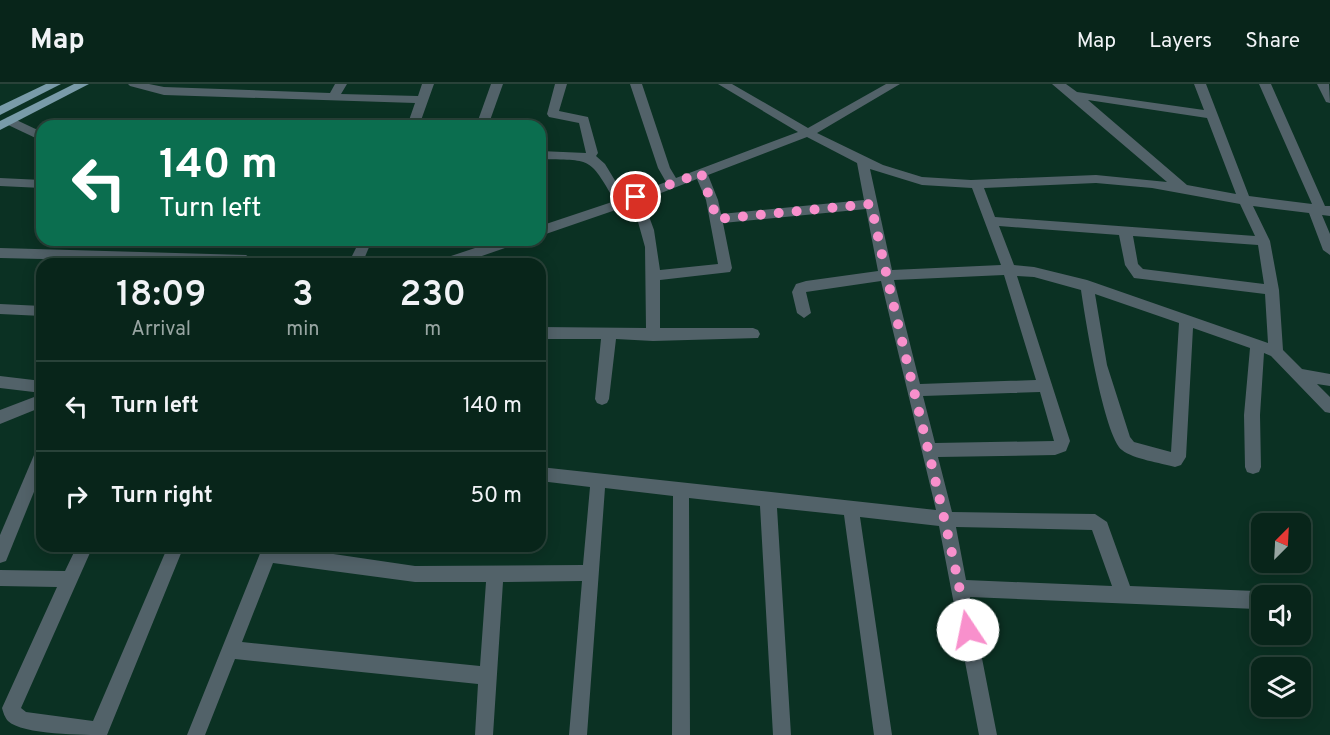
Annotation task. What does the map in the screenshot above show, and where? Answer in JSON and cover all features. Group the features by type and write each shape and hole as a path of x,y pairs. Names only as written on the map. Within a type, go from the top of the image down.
{"main road":[{"path":"0,111 55,84"},
{"path":"5,123 83,84"}],"street":[{"path":"134,84 164,91 268,89 334,97 423,100"},
{"path":"334,97 341,84"},
{"path":"415,120 428,84"},
{"path":"484,120 497,84"},
{"path":"561,84 553,114 584,120 592,153 589,157"},
{"path":"636,84 664,168 673,183"},
{"path":"724,84 862,160 902,177 931,182 976,183 1098,179 1182,188 1244,200 1322,210"},
{"path":"546,229 622,203 809,132 894,84"},
{"path":"1058,84 1077,97 1182,188"},
{"path":"1072,84 1077,97"},
{"path":"1200,84 1244,200 1264,241 1272,290 1276,352"},
{"path":"1264,84 1322,210 1330,250"},
{"path":"1323,84 1330,99"},
{"path":"1077,97 1213,115"},
{"path":"5,123 36,135"},
{"path":"546,155 589,157 601,167 622,203"},
{"path":"862,160 886,275 946,519 988,735"},
{"path":"653,276 724,270 726,265 717,219 701,173"},
{"path":"0,182 36,184"},
{"path":"928,450 1060,446 1062,441 1009,270 976,183"},
{"path":"636,197 645,214 653,276 653,335"},
{"path":"717,219 871,204"},
{"path":"990,221 1264,241"},
{"path":"1125,231 1132,265 1139,274 1272,290"},
{"path":"462,258 497,246"},
{"path":"486,250 488,258"},
{"path":"0,253 176,258"},
{"path":"804,314 799,292 801,288 886,275 1009,270 1034,272 1087,285 1276,352 1330,407"},
{"path":"1087,285 1100,365 1123,441 1129,447 1174,460 1178,458 1186,320"},
{"path":"0,309 36,311"},
{"path":"546,333 753,334"},
{"path":"602,399 609,334"},
{"path":"1253,466 1252,415 1257,345"},
{"path":"1298,374 1330,380"},
{"path":"0,382 36,386"},
{"path":"914,390 1045,386"},
{"path":"0,417 36,402"},
{"path":"0,555 36,468"},
{"path":"546,475 946,519 1095,522 1101,527 1124,595"},
{"path":"578,735 598,481"},
{"path":"681,491 681,735"},
{"path":"768,500 782,735"},
{"path":"851,509 883,735"},
{"path":"82,552 11,708 15,716 23,721 98,733 173,552"},
{"path":"196,735 268,552"},
{"path":"281,552 415,574 591,573"},
{"path":"484,735 495,574"},
{"path":"0,578 70,579"},
{"path":"959,588 1251,600"},
{"path":"230,650 489,676"}],"route":[{"path":"636,197 701,173 717,219 871,204 886,275 946,519 968,630"}]}
